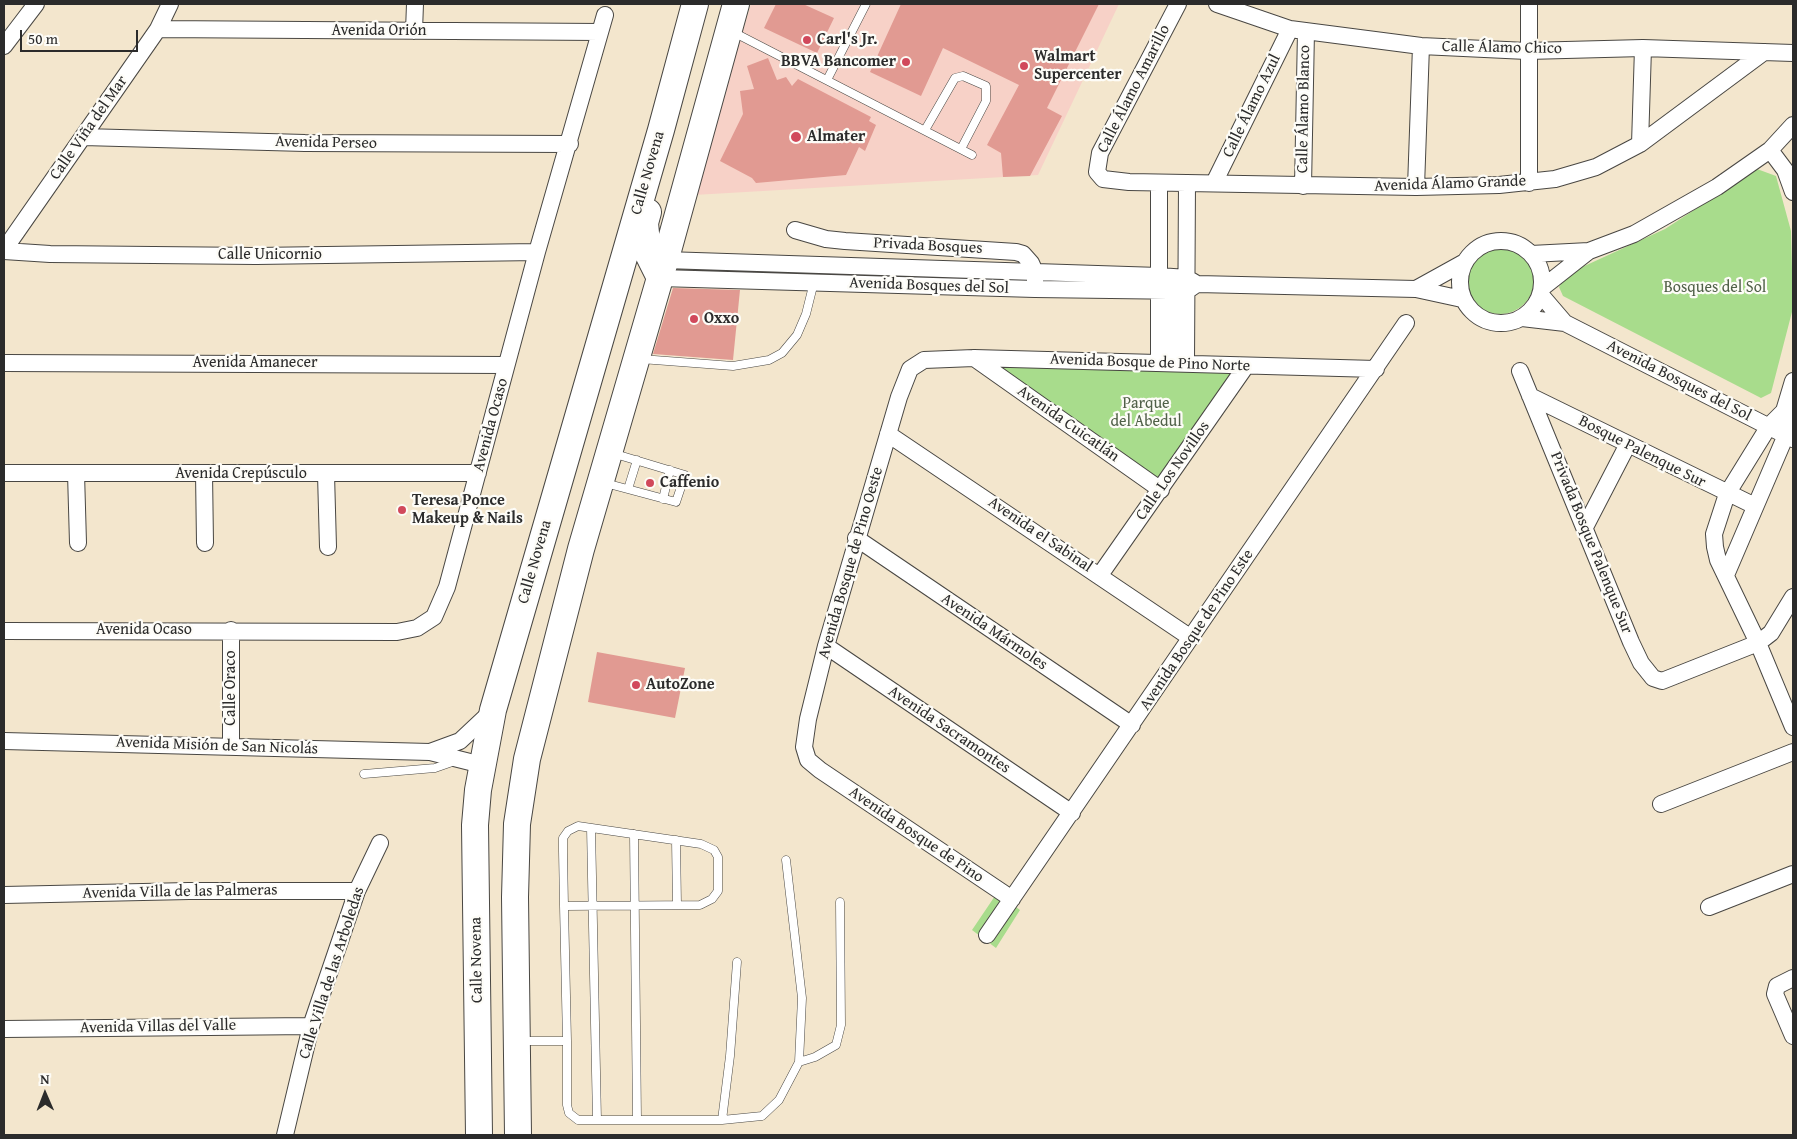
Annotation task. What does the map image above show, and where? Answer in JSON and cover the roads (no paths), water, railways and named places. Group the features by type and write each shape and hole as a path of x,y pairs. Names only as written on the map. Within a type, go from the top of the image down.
{"main road":[{"name":"Calle Novena","path":"479,1135 475,825 471,762 493,710 661,130 695,4"},
{"path":"518,1135 515,897 517,824 520,800 539,708 736,4"},
{"path":"661,130 660,160 645,222 648,254 663,269"}],"street":[{"path":"4,46 9,29 36,4"},
{"name":"Calle Viña del Mar","path":"4,250 158,30 170,4"},
{"path":"414,31 416,4"},
{"name":"Calle Álamo Amarillo","path":"1099,176 1096,166 1104,143 1178,4"},
{"name":"Calle Álamo Chico","path":"1217,4 1298,30 1421,46 1528,51 1643,48 1793,53"},
{"path":"1529,4 1529,183"},
{"name":"Avenida Ocaso","path":"4,631 231,630 397,632 408,631 426,624 434,616 447,587 537,252 570,144 605,16"},
{"name":"Avenida Orión","path":"158,30 600,32"},
{"name":"Calle Álamo Azul","path":"1214,183 1298,30"},
{"name":"Calle Álamo Blanco","path":"1298,30 1303,186"},
{"path":"1416,187 1421,46"},
{"path":"1640,144 1643,48"},
{"name":"Avenida Álamo Grande","path":"1099,176 1112,181 1303,186 1416,187 1529,183 1577,174 1617,158 1640,144 1764,52"},
{"path":"1531,254 1589,251 1634,234 1717,187 1770,150 1793,125"},
{"name":"Avenida Perseo","path":"83,137 295,143 570,144"},
{"path":"1770,150 1785,170 1793,192"},
{"path":"1159,183 1177,285 1172,362"},
{"path":"1172,362 1186,183"},
{"name":"Privada Bosques","path":"795,230 826,239 845,241 1008,250 1028,258 1035,272"},
{"path":"1416,289 1463,263 1475,250 1490,242 1508,241 1531,254 1538,264 1542,276 1541,292 1534,308 1522,318 1513,322 1493,323 1474,315 1462,299 1459,281 1463,263"},
{"name":"Calle Unicornio","path":"4,250 50,254 246,256 537,252"},
{"path":"1541,292 1589,251"},
{"name":"Avenida Bosques del Sol","path":"663,269 1035,272 1177,285"},
{"name":"Avenida Bosques del Sol","path":"663,269 814,282 1035,289 1177,285 1416,289 1462,299"},
{"path":"1035,272 1035,289"},
{"name":"Avenida Bosques del Sol","path":"1541,292 1565,323"},
{"name":"Avenida Bosques del Sol","path":"1522,318 1565,323 1790,437"},
{"name":"Avenida Bosque de Pino Este","path":"987,935 1406,323"},
{"name":"Avenida Bosque de Pino Norte","path":"924,360 974,358 1376,369"},
{"name":"Avenida Cuicatlán","path":"974,358 1161,490"},
{"name":"Avenida Bosque de Pino Oeste","path":"820,770 808,760 804,747 804,736 826,646 856,538 906,374 910,368 924,360"},
{"name":"Avenida Amanecer","path":"4,363 506,365"},
{"name":"Calle Los Novillos","path":"1100,575 1246,366"},
{"name":"Privada Bosque Palenque Sur","path":"1520,371 1641,663 1653,678 1662,681 1758,643"},
{"path":"1793,381 1784,411 1769,426 1727,494 1714,534 1718,560 1758,643 1793,727"},
{"name":"Bosque Palenque Sur","path":"1530,396 1727,494 1755,506"},
{"path":"1726,574 1755,506 1790,437 1784,411"},
{"name":"Avenida el Sabinal","path":"888,434 1191,638"},
{"path":"1586,527 1628,444"},
{"name":"Avenida Crepúsculo","path":"4,473 478,474"},
{"path":"76,473 78,543"},
{"path":"204,473 204,543"},
{"path":"326,474 328,547"},
{"name":"Avenida Mármoles","path":"856,538 1132,725"},
{"path":"1758,643 1771,634 1793,597"},
{"name":"Calle Oraco","path":"231,630 231,747"},
{"name":"Avenida Sacramontes","path":"826,646 1072,813"},
{"name":"Avenida Misión de San Nicolás","path":"430,752 460,741 493,710"},
{"name":"Avenida Misión de San Nicolás","path":"4,741 430,752 471,762"},
{"path":"1661,804 1793,752"},
{"name":"Avenida Bosque de Pino","path":"820,770 1012,899"},
{"name":"Calle Villa de las Arboledas","path":"285,1135 311,1026 357,891 380,843"},
{"path":"1709,907 1793,874"},
{"name":"Avenida Villa de las Palmeras","path":"4,895 189,891 357,891"},
{"path":"1793,978 1777,986 1775,994 1793,1036"},
{"name":"Avenida Villas del Valle","path":"4,1029 311,1026"}],"lane":[{"path":"827,80 863,5"},
{"path":"729,30 972,155"},
{"path":"925,130 956,78 963,76 986,86 986,101 961,149"},
{"path":"636,359 733,366 769,360 782,353 797,335 806,314 814,282"},
{"path":"601,482 676,502 685,474 610,452"},
{"path":"628,489 637,460"},
{"path":"663,499 670,470"},
{"path":"364,774 436,768 471,762"},
{"path":"564,906 700,905 712,899 718,890 718,857 714,850 701,844 578,826 568,830 563,838 564,906 567,1041 567,1105 569,1113 578,1120 722,1120 762,1116 779,1100 799,1062 802,998 786,860"},
{"path":"592,828 597,1120"},
{"path":"634,834 637,1120"},
{"path":"676,840 677,905"},
{"path":"799,1062 815,1057 836,1045 841,1025 840,902"},
{"path":"722,1120 730,1056 737,962"},
{"path":"516,1040 567,1041"}],"place":[{"name":"Carl's Jr.","path":"807,40"},
{"name":"BBVA Bancomer","path":"906,62"},
{"name":"Walmart Supercenter","path":"1024,66"},
{"name":"Almater","path":"796,137"},
{"name":"Oxxo","path":"694,319"},
{"name":"Caffenio","path":"650,483"},
{"name":"Teresa Ponce Makeup & Nails","path":"402,510"},
{"name":"AutoZone","path":"636,685"}],"park label":[{"name":"Bosques del Sol","path":"1715,288"},
{"name":"Parque del Abedul","path":"1146,413"}]}
